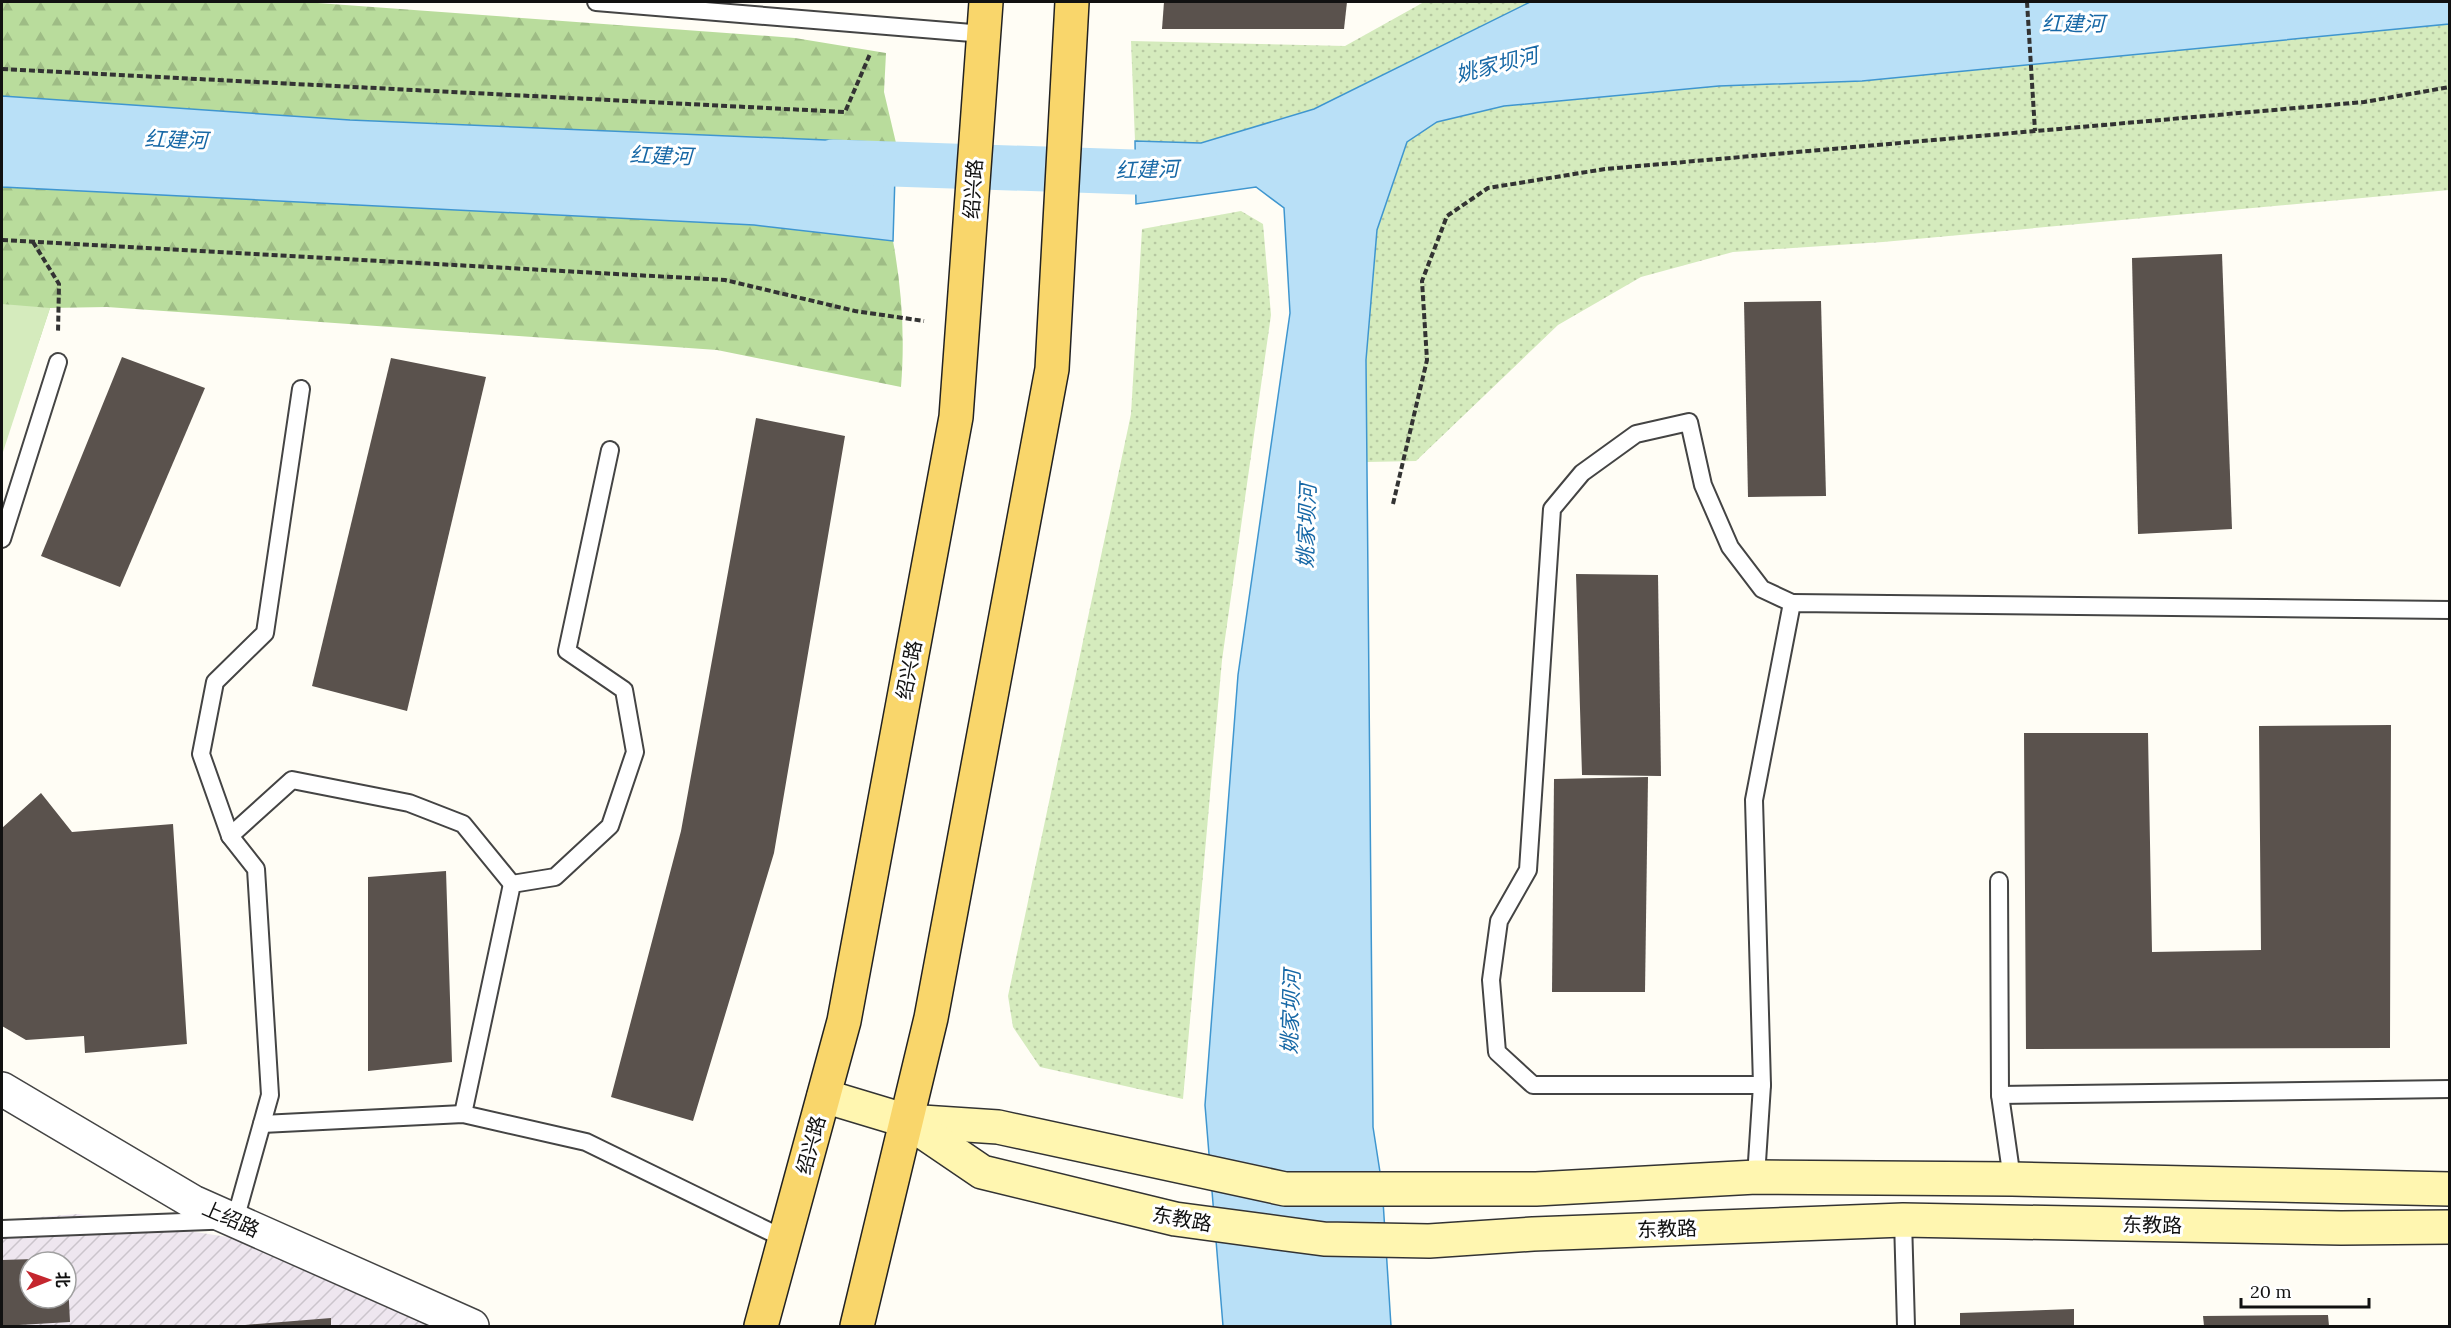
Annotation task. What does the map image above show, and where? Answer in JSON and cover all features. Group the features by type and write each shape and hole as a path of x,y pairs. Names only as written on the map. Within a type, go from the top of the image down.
{"main road":[{"name":"绍兴路","path":"761,1326 844,1021 956,417 986,2"},
{"path":"857,1326 931,1018 1052,369 1072,2"}],"street":[{"name":"上绍路","path":"2,1089 193,1202 472,1326"},
{"name":"东教路","path":"824,1096 907,1121 998,1127 1285,1189 1536,1189 1756,1177 2012,1179 2450,1189"},
{"name":"东教路","path":"907,1121 982,1172 1175,1219 1324,1239 1429,1241 1533,1234 1903,1220 2341,1228 2450,1227"}],"lane":[{"path":"596,2 984,34"},
{"path":"2,539 58,362"},
{"path":"2,1228 235,1220 270,1095 256,869 230,836 201,754 215,682 265,633 301,389"},
{"path":"1762,1085 1533,1085 1497,1052 1491,980 1499,921 1528,870 1552,509 1582,472 1636,434 1689,422 1703,485 1730,547 1762,589 1792,603 2450,610"},
{"path":"512,884 555,877 610,826 635,752 624,690 567,651 610,450"},
{"path":"1756,1177 1762,1085 1754,800 1792,603"},
{"path":"230,836 292,780 409,803 463,824 512,884"},
{"path":"1999,881 2000,1095 2012,1179"},
{"path":"462,1114 512,884"},
{"path":"2000,1095 2450,1089"},
{"path":"262,1124 462,1114 585,1142 785,1239"},
{"path":"1903,1220 1906,1326"}],"path":[{"path":"2027,2 2035,131"},
{"path":"2,69 845,112 882,26"},
{"path":"1393,504 1427,360 1422,281 1447,216 1488,188 1605,169 2364,102 2450,87"},
{"path":"2,240 725,280 855,311 963,327"},
{"path":"33,242 58,284 58,362"}],"shaded area":[{"path":"78,1214 241,1239 433,1326 2,1326 2,1220"}],"green space":[{"path":"2,2 304,2 795,38 886,53 884,92 896,143 350,120 2,97"},
{"path":"1424,2 1530,2 1314,109 1201,143 1135,141 1131,41 1345,46"},
{"path":"2449,24 2449,190 1883,242 1733,252 1641,277 1558,325 1416,461 1367,462 1366,360 1377,230 1407,142 1437,122 1504,106 1719,86 1862,81"},
{"path":"2,187 754,225 893,241 902,314 901,387 717,350 107,307 50,308 14,416 2,414"},
{"path":"1241,211 1263,224 1271,315 1222,660 1183,1099 1040,1067 1013,1027 1008,996 1131,414 1142,229"},
{"path":"2,304 50,308 2,455"}],"water":[{"name":"姚家坝河","path":"1530,2 2449,2 2449,24 1862,81 1719,86 1504,106 1437,122 1407,142 1377,230 1366,360 1373,1127 1382,1185 1391,1326 1223,1326 1205,1105 1238,675 1290,313 1284,208 1256,187 1136,204 1135,141 1201,143 1314,109"},
{"path":"2,96 350,120 896,143 893,241 754,225 2,187"}],"building":[{"path":"1164,2 1347,2 1344,29 1162,29"},
{"path":"2222,254 2232,529 2138,534 2132,258"},
{"path":"1821,301 1826,496 1748,497 1744,302"},
{"path":"122,357 205,388 120,587 41,556"},
{"path":"391,358 486,377 407,711 312,686"},
{"path":"756,418 845,436 774,853 693,1121 611,1097 681,831"},
{"path":"1576,574 1658,575 1661,776 1582,775"},
{"path":"2391,725 2390,1048 2026,1049 2024,733 2148,733 2152,952 2261,950 2259,726"},
{"path":"1648,777 1645,992 1552,992 1554,779"},
{"path":"41,793 72,832 173,824 187,1044 85,1053 84,1036 26,1040 2,1026 2,828"},
{"path":"446,871 452,1062 368,1071 368,877"},
{"path":"2,1260 18,1260 18,1310 69,1310 70,1322 2,1326"},
{"path":"2074,1309 2074,1326 1960,1326 1960,1313"},
{"path":"2328,1315 2329,1326 2204,1326 2203,1316"},
{"path":"331,1318 331,1326 245,1326 245,1325"}],"waterway":[{"name":"红建河","path":"833,162 1163,173 1198,167"}]}
